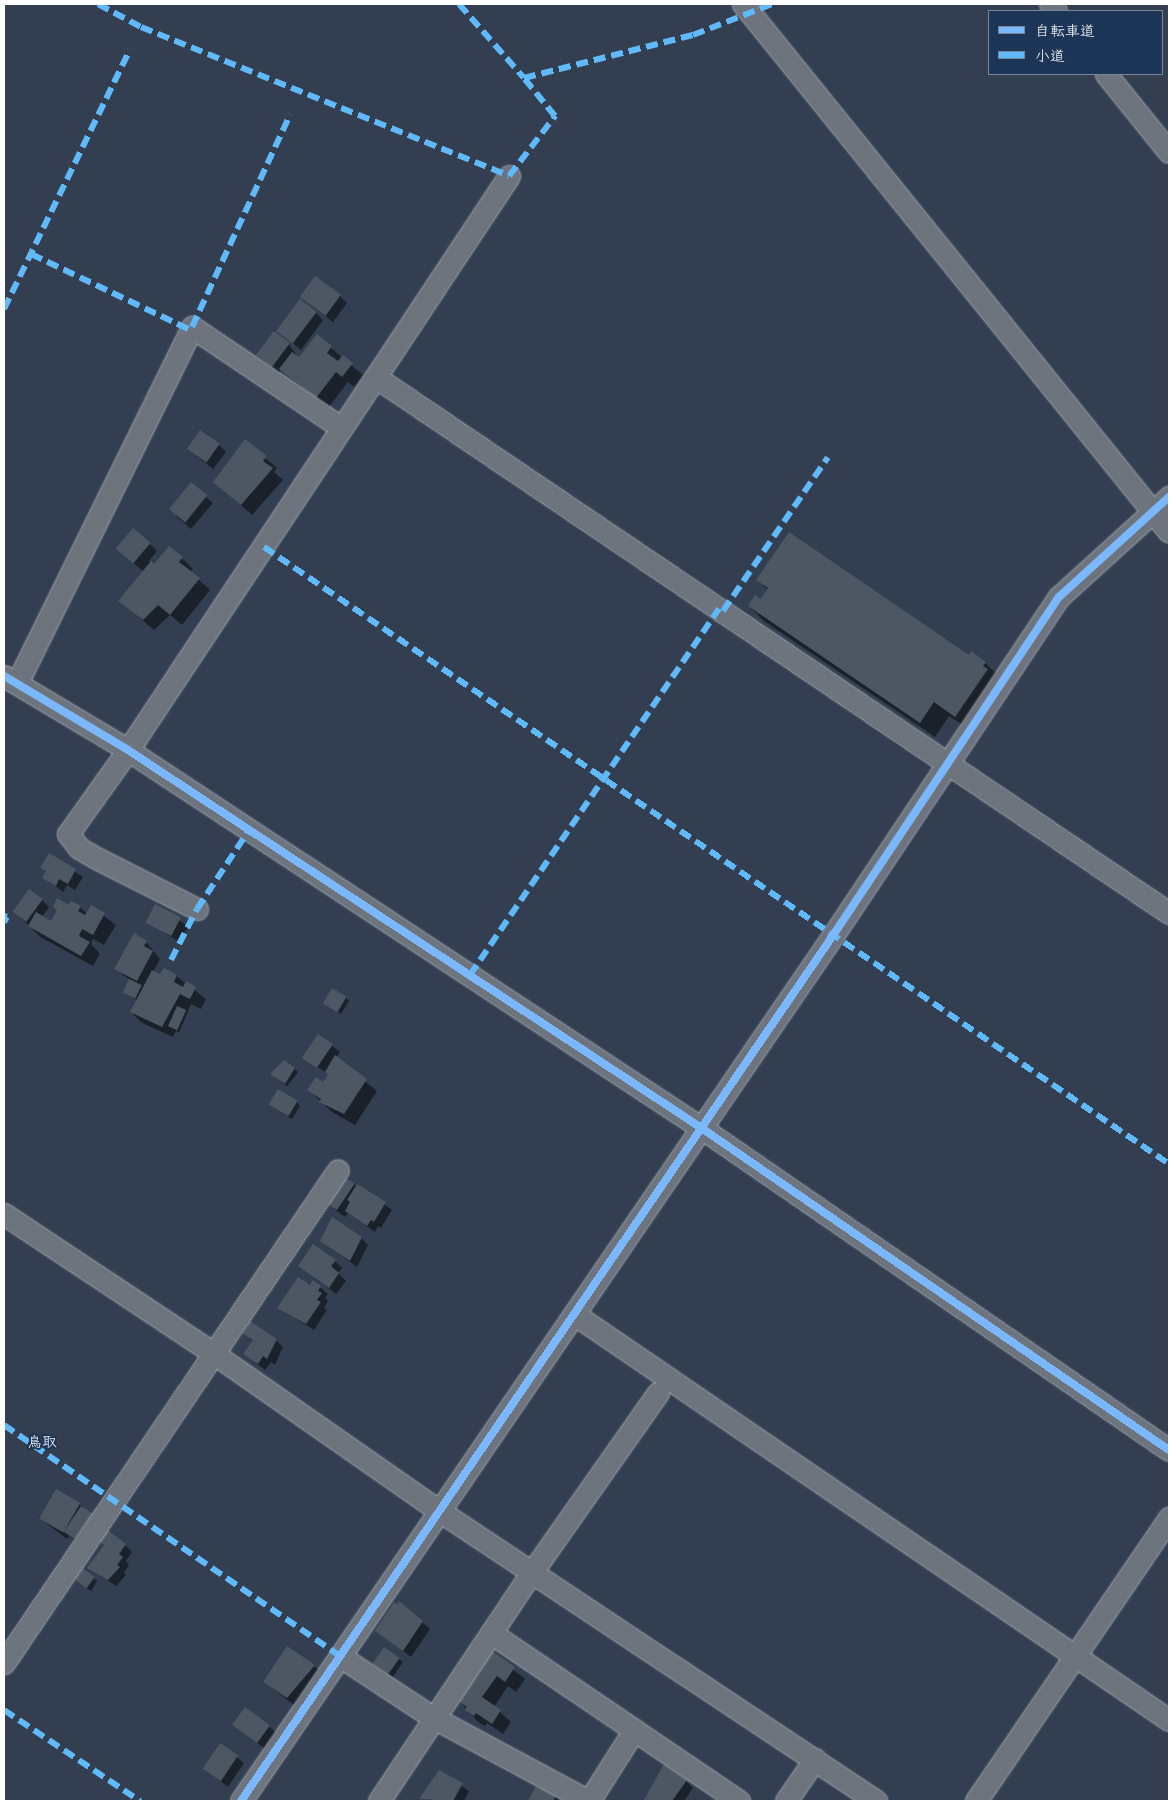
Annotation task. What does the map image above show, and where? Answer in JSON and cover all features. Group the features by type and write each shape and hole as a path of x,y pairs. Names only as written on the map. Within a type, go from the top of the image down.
{"street":[{"path":"743,4 1169,532"},
{"path":"1107,75 1169,152"},
{"path":"197,909 79,848 68,834 128,750 340,427 377,378 509,176"},
{"path":"340,427 192,327 10,680 128,750 700,1127 1169,1450"},
{"path":"377,378 1169,913"},
{"path":"241,1801 341,1657 438,1510 574,1314 1059,597 1152,510 1169,497"},
{"path":"4,1663 338,1170"},
{"path":"4,1214 213,1353 438,1510 876,1801"},
{"path":"574,1314 1169,1720"},
{"path":"379,1801 532,1572 658,1393"},
{"path":"976,1801 1169,1518"},
{"path":"491,1633 739,1801"},
{"path":"341,1657 434,1718 589,1801 634,1730"},
{"path":"786,1801 815,1759"}],"building":[{"path":"315,276 341,295 326,316 300,297"},
{"path":"300,299 317,312 293,344 276,331"},
{"path":"274,331 290,343 272,367 256,355"},
{"path":"317,334 332,346 327,353 338,361 343,355 353,363 342,377 336,372 316,398 279,369 292,352 299,357"},
{"path":"200,430 220,444 206,463 187,449"},
{"path":"245,439 267,456 263,461 273,468 241,505 213,482"},
{"path":"191,482 207,495 185,522 169,509"},
{"path":"133,528 151,543 133,563 116,549"},
{"path":"789,532 969,655 971,651 986,662 983,666 988,669 955,717 934,702 920,723 748,606 755,595 761,599 768,588 756,580"},
{"path":"169,546 183,557 179,562 200,578 170,615 158,605 143,620 118,601 151,561 154,564"},
{"path":"49,853 76,869 68,884 59,879 56,886 42,878 46,871 40,868"},
{"path":"29,889 43,899 26,922 13,912"},
{"path":"57,898 69,905 71,901 81,906 78,911 85,915 91,905 105,913 93,935 82,929 79,936 90,942 81,956 28,926 36,912 51,921 57,910 53,907"},
{"path":"155,904 181,917 171,936 145,923"},
{"path":"134,933 147,941 144,946 153,951 137,981 114,969"},
{"path":"164,968 177,975 174,982 183,987 186,981 196,987 190,999 180,994 162,1027 130,1012 152,970 160,974"},
{"path":"129,979 142,985 135,999 123,993"},
{"path":"332,988 347,997 337,1012 323,1003"},
{"path":"177,1006 186,1010 177,1030 168,1026"},
{"path":"318,1034 333,1044 317,1068 302,1058"},
{"path":"335,1055 367,1079 344,1114 319,1102 321,1099 307,1090 316,1077 323,1082 328,1074 325,1072"},
{"path":"284,1060 295,1068 285,1084 270,1074"},
{"path":"278,1089 298,1101 288,1116 269,1104"},
{"path":"343,1176 355,1184 337,1210 325,1203"},
{"path":"357,1184 386,1202 374,1222 371,1220 367,1226 345,1211 350,1202 347,1200"},
{"path":"332,1217 362,1237 350,1261 320,1241"},
{"path":"313,1244 336,1260 331,1266 339,1273 329,1288 298,1266"},
{"path":"298,1277 310,1285 313,1280 321,1286 318,1291 322,1293 317,1300 321,1302 306,1324 277,1308"},
{"path":"250,1321 277,1339 267,1359 263,1356 258,1364 243,1354 253,1340 242,1333"},
{"path":"56,1489 80,1503 63,1532 39,1518"},
{"path":"81,1506 93,1514 75,1540 64,1532"},
{"path":"106,1529 126,1544 119,1554 123,1557 117,1565 120,1567 108,1580 87,1568 104,1545 98,1540"},
{"path":"81,1567 95,1577 87,1588 73,1578"},
{"path":"399,1601 423,1621 403,1651 375,1631 394,1602 397,1604"},
{"path":"287,1646 315,1665 287,1698 263,1682"},
{"path":"384,1647 400,1658 388,1674 373,1663"},
{"path":"490,1650 515,1667 505,1682 497,1676 482,1697 501,1710 492,1724 476,1713 474,1716 465,1710 467,1707 457,1700"},
{"path":"245,1707 270,1725 257,1743 232,1725"},
{"path":"220,1743 238,1755 221,1781 203,1769"},
{"path":"664,1764 687,1780 672,1801 644,1800"},
{"path":"439,1770 463,1783 453,1801 419,1799"},
{"path":"536,1786 556,1796 553,1801 528,1801"}],"marked path":[{"path":"98,4 141,27 509,176 555,116 524,78"},
{"path":"459,4 524,78 693,35 772,4"},
{"path":"4,309 130,50"},
{"path":"192,327 290,115"},
{"path":"31,254 190,330"},
{"path":"723,611 828,457"},
{"path":"264,547 1169,1164"},
{"path":"470,975 719,609"},
{"path":"171,960 197,909 249,830"},
{"path":"4,916 7,917 4,922"},
{"path":"4,1425 341,1657"},
{"path":"4,1710 140,1801"}],"cycle path":[{"path":"241,1801 834,934 1059,597 1169,497"},
{"path":"4,676 128,750 700,1127 1169,1450"}],"district":[{"name":"鳥取","path":"42,1442"}]}
